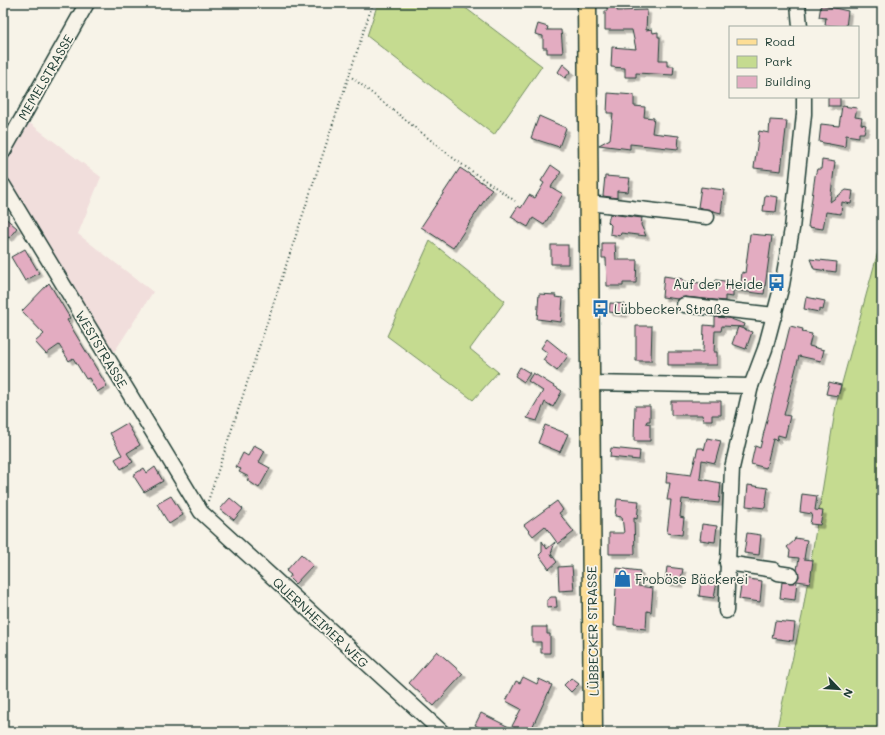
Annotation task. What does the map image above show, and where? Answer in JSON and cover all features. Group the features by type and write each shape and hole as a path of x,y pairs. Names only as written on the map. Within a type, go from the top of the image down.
{"main road":[{"name":"LÜBBECKER STRASSE","path":"587,3 593,732"}],"street":[{"name":"MEMELSTRASSE","path":"3,152 87,3"},
{"path":"798,3 800,26"},
{"path":"726,611 732,468 751,386 765,349 775,315 792,229 804,114 804,98"},
{"name":"WESTSTRASSE","path":"3,185 201,512"},
{"path":"589,203 707,217"},
{"path":"684,305 775,315"},
{"path":"590,383 751,386"},
{"name":"QUERNHEIMER WEG","path":"201,512 442,732"},
{"path":"727,563 774,570 778,573 791,575"}],"path":[{"path":"201,512 208,504 373,3"},
{"path":"349,75 457,161 515,201"}],"shaded area":[{"path":"27,121 101,177 78,234 153,292 111,357 3,174 3,162"}],"green space":[{"path":"378,3 459,3 542,66 494,135 367,36"},
{"path":"882,237 882,732 776,732 802,616 836,405"},
{"path":"430,241 505,301 470,349 498,372 473,400 387,336"}],"building":[{"path":"821,5 848,11 846,26 825,25 826,18 819,17"},
{"path":"607,7 617,7 617,11 647,10 646,30 652,29 653,33 658,32 658,37 660,37 659,60 667,60 667,66 674,66 673,75 636,73 636,77 625,77 625,68 611,67 612,47 636,49 632,30 605,30 605,11 607,11"},
{"path":"538,24 548,27 547,30 561,30 563,53 547,53 547,48 543,48 543,36 535,34"},
{"path":"563,64 571,71 565,78 558,72"},
{"path":"608,93 634,95 634,106 645,107 644,117 654,118 652,133 679,136 678,149 630,144 630,149 599,145 610,139 613,113 607,113"},
{"path":"828,98 840,98 840,106 828,106"},
{"path":"842,106 857,108 855,117 862,118 861,124 866,125 864,133 859,133 859,137 846,135 845,147 819,142 821,124 839,126"},
{"path":"539,116 566,128 559,147 531,138"},
{"path":"770,120 787,121 781,171 754,168 759,131 769,133"},
{"path":"822,160 835,162 830,202 846,190 853,191 851,204 842,202 841,214 826,212 823,229 808,227 815,176 817,169 821,169"},
{"path":"551,165 561,172 551,187 563,194 544,225 533,218 528,227 511,217 518,206 521,208 529,195 535,198 544,183 541,181"},
{"path":"460,168 492,189 453,248 421,227"},
{"path":"605,176 630,178 628,192 617,191 617,198 603,196"},
{"path":"701,187 724,190 721,213 698,207"},
{"path":"765,195 778,197 776,212 763,211"},
{"path":"610,214 642,218 641,225 646,236 621,233 620,236 610,234 611,225 608,222"},
{"path":"3,216 17,228 9,238 3,233"},
{"path":"750,234 772,236 764,294 733,290 733,297 725,296 725,301 685,297 678,299 662,297 664,276 683,279 683,281 708,284 708,282 715,283 716,280 741,283 742,272 745,273"},
{"path":"602,243 615,243 616,260 637,260 636,283 623,283 623,286 607,286 606,258 602,258"},
{"path":"551,245 568,245 568,264 551,264"},
{"path":"25,249 39,273 25,281 11,257"},
{"path":"810,259 837,262 836,272 814,269"},
{"path":"49,283 70,318 67,320 107,386 97,392 89,378 86,379 73,358 69,361 59,345 46,354 35,342 44,334 22,311"},
{"path":"539,294 556,295 555,297 563,298 561,322 537,319"},
{"path":"806,297 825,301 823,310 819,309 819,312 804,309"},
{"path":"610,303 625,304 624,314 609,312"},
{"path":"715,317 728,318 745,324 744,327 722,326 721,331 715,331 714,352 717,352 717,365 668,365 668,352 703,352 704,325 715,326"},
{"path":"636,326 652,326 651,361 636,361"},
{"path":"790,326 803,329 802,332 812,334 809,346 824,350 821,361 799,356 784,415 790,416 785,437 778,435 777,440 773,439 766,468 751,464 755,446 760,448"},
{"path":"738,327 752,332 746,349 732,344"},
{"path":"547,339 568,356 557,371 543,360 548,353 541,348"},
{"path":"520,367 530,373 524,382 515,376"},
{"path":"533,373 562,391 553,407 545,402 537,421 527,418 543,391 528,381"},
{"path":"829,382 841,385 838,396 826,394"},
{"path":"671,401 721,401 721,415 712,415 712,420 703,420 702,415 671,415"},
{"path":"635,406 650,406 650,421 647,421 646,423 650,424 650,441 634,441"},
{"path":"127,423 140,445 127,453 133,462 121,469 115,459 122,455 110,433"},
{"path":"545,425 568,434 560,452 538,443"},
{"path":"707,438 721,441 715,463 702,460 700,479 721,483 719,503 682,499 680,517 684,518 682,535 667,533 671,500 667,500 670,483 666,483 667,472 691,475 698,448 703,448 704,450"},
{"path":"254,445 265,451 259,462 270,468 259,488 247,480 249,477 239,472 241,469 236,467 243,453 248,456"},
{"path":"611,448 640,451 639,460 610,457"},
{"path":"155,467 163,481 144,492 133,475 144,468 147,473"},
{"path":"748,485 768,488 765,508 746,506"},
{"path":"802,494 817,496 815,510 823,511 820,525 810,524 812,514 800,512"},
{"path":"171,496 183,515 169,524 157,504"},
{"path":"230,498 243,509 234,520 220,509"},
{"path":"617,499 639,501 637,519 634,518 635,554 609,554 609,533 624,533 622,517 615,516"},
{"path":"557,501 563,510 559,513 574,532 558,544 545,526 533,536 524,525"},
{"path":"702,524 717,526 715,542 700,540"},
{"path":"747,533 761,535 759,555 744,553"},
{"path":"795,538 807,540 804,559 813,560 810,583 797,581 795,600 780,598 782,582 794,583 799,577 797,570 799,558 789,557 790,551 787,547 794,541"},
{"path":"542,541 547,549 555,542 551,554 557,562 549,569 539,555 542,552"},
{"path":"301,554 313,565 295,584 289,578 291,575 286,571"},
{"path":"572,566 574,590 559,591 558,567"},
{"path":"667,567 683,569 680,584 665,582"},
{"path":"617,568 640,571 638,586 653,588 651,612 647,611 646,629 614,626"},
{"path":"742,578 762,581 760,602 739,599"},
{"path":"701,580 717,582 714,598 699,596"},
{"path":"551,597 556,597 557,607 547,608 547,600"},
{"path":"775,621 795,623 793,641 772,638"},
{"path":"532,627 547,627 547,634 550,634 550,653 541,653 541,642 532,642"},
{"path":"437,651 463,674 434,706 409,683"},
{"path":"523,677 537,684 539,679 552,685 530,732 488,732 475,725 481,713 511,728 521,709 506,701 516,681 520,683"},
{"path":"571,678 579,684 571,692 564,685"}],"place":[{"name":"Auf der Heide","path":"776,283"},
{"name":"Lübbecker Straße","path":"601,308"},
{"name":"Froböse Bäckerei","path":"622,578"}]}
